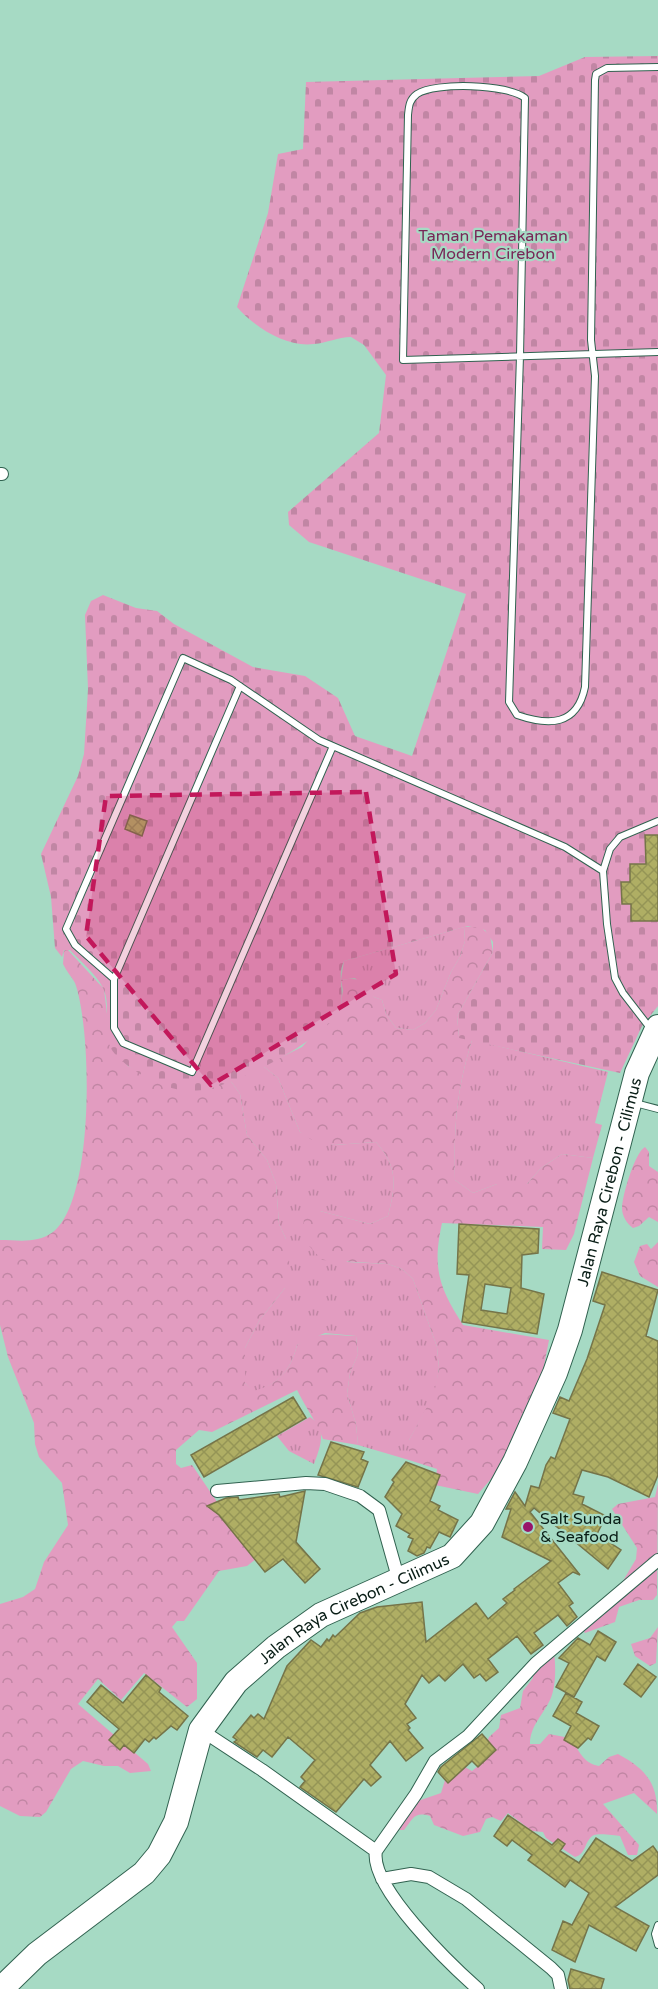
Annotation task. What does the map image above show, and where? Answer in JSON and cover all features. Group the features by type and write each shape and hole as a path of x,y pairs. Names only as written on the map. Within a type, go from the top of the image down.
{"highway":[{"name":"Jalan Raya Cirebon - Cilimus","path":"0,1989 37,1954 144,1873 159,1856 176,1821 201,1730 236,1682 276,1647 341,1604 444,1560 466,1542 482,1523 515,1462 555,1373 570,1330 629,1101 656,1030"}],"street":[{"path":"217,1491 306,1483 325,1484 360,1496 379,1510 399,1581"},
{"path":"478,1989 433,1946 382,1879 375,1866 376,1851 416,1794 435,1761 468,1736 536,1662 658,1560"},
{"path":"201,1730 376,1851"},
{"path":"382,1879 421,1874 456,1893 551,1968 558,1975 561,1989"}],"lane":[{"path":"658,67 607,68 600,70 595,80 592,354 595,376 585,687 582,702 565,719 547,723 517,715 509,702 520,356 525,98 517,92 506,89 457,87 422,92 410,102 403,360 520,356 592,354 658,352"},
{"path":"114,979 75,945 66,929 181,661 186,659 240,686 319,740 565,847 603,871"},
{"path":"240,686 114,979 114,1028 123,1043 192,1072 333,747"},
{"path":"656,1030 623,993 615,978 607,924 603,871 610,849 620,837 658,821"},
{"path":"629,1101 658,1109"},
{"path":"658,1925 655,1934 658,1945"}],"highlighted area":[{"path":"366,792 396,974 211,1085 86,936 106,796"}],"green space":[{"name":"Taman Pemakaman Modern Cirebon","path":"658,56 658,1006 642,1026 620,1073 459,1038 457,1016 493,952 493,942 485,930 468,926 344,961 341,975 341,1003 335,1017 309,1040 250,1074 196,1091 175,1089 141,1075 122,1061 110,1047 107,1030 107,1004 103,988 70,950 64,950 62,957 55,948 51,897 41,854 78,776 84,754 88,689 85,615 91,601 103,595 136,608 157,611 174,624 253,667 305,676 338,698 355,736 412,756 466,594 309,542 289,525 288,512 379,433 386,375 364,345 351,337 314,344 293,343 262,329 237,307 268,213 278,154 303,149 306,82 539,76 585,57"},
{"path":"479,926 490,935 493,952 457,1016 459,1037 472,1040 462,1077 457,1110 455,1180 473,1193 497,1184 527,1184 541,1168 562,1154 593,1158 574,1234 566,1250 542,1249 543,1227 442,1223 438,1253 440,1277 448,1300 463,1325 549,1340 542,1376 503,1465 478,1494 435,1485 437,1469 409,1460 409,1440 434,1394 439,1368 437,1347 413,1279 402,1269 388,1264 322,1260 302,1238 304,1218 320,1211 370,1224 388,1216 394,1185 392,1168 388,1160 376,1142 334,1145 312,1140 300,1132 278,1078 263,1066 302,1047 341,1004 343,990 341,980 353,979 365,984 374,997 382,1000 386,1014 396,1028 413,1030 425,1023 436,1010 451,972 460,957 465,941 464,927"},
{"path":"464,927 465,941 460,957 451,972 436,1010 425,1023 413,1030 396,1028 386,1014 382,1000 374,997 355,978 341,980 344,961"},
{"path":"67,949 104,989 111,1047 128,1066 157,1081 187,1090 210,1088 230,1080 240,1094 247,1135 267,1160 276,1184 279,1224 286,1239 290,1267 285,1288 259,1321 245,1348 245,1383 254,1391 277,1380 291,1362 297,1345 312,1337 326,1334 356,1336 358,1354 350,1373 347,1394 356,1424 358,1445 323,1439 297,1390 212,1432 199,1430 176,1450 176,1464 181,1468 192,1465 256,1559 247,1566 219,1571 184,1621 177,1621 172,1627 197,1663 197,1699 187,1707 144,1673 121,1700 98,1679 78,1704 148,1764 151,1771 130,1773 118,1766 104,1766 83,1761 71,1769 46,1812 40,1817 20,1816 0,1806 0,1604 23,1597 35,1589 44,1562 68,1525 62,1483 39,1457 35,1444 34,1423 8,1357 0,1325 0,1240 34,1240 53,1232 67,1214 77,1186 83,1151 87,1074 81,1006 75,983 63,964 64,951"},
{"path":"472,1040 608,1072 595,1123 602,1125 593,1158 562,1154 541,1168 527,1184 497,1184 473,1193 455,1180 457,1110 462,1077"},
{"path":"263,1066 278,1078 300,1132 334,1145 376,1142 392,1168 394,1185 388,1216 370,1224 320,1211 347,1262 388,1264 402,1269 413,1279 437,1347 439,1368 435,1394 409,1440 409,1460 358,1445 356,1424 347,1394 350,1373 358,1354 356,1336 325,1333 297,1345 283,1375 270,1385 254,1392 245,1383 245,1348 259,1321 285,1288 286,1239 279,1224 276,1184 267,1160 247,1135 240,1094 230,1080"},
{"path":"645,1147 649,1152 649,1166 658,1172 658,1222 649,1217 633,1228 624,1217 623,1202 633,1165"},
{"path":"658,1242 658,1287 640,1276 634,1262 640,1246 647,1244 651,1249"},
{"path":"310,1417 316,1422 321,1433 314,1464 289,1451 277,1436"},
{"path":"658,1484 657,1595 653,1600 639,1600 619,1607 615,1622 585,1633 583,1630 614,1596 636,1559 637,1548 612,1509 618,1504 655,1497"},
{"path":"658,1627 656,1663 650,1666 635,1656 631,1644 650,1638"},
{"path":"554,1653 555,1677 552,1695 534,1726 530,1744 540,1744 549,1734 570,1738 585,1759 593,1764 599,1766 609,1757 618,1754 648,1777 655,1793 657,1814 634,1793 603,1804 639,1845 637,1855 628,1855 620,1836 599,1834 591,1837 582,1853 575,1857 546,1838 543,1832 532,1831 508,1813 501,1821 492,1817 486,1819 480,1832 463,1836 434,1825 430,1816 425,1815 417,1815 404,1830 398,1830 418,1801 441,1793 446,1777 463,1766 472,1771 478,1766 489,1737 499,1728 501,1715 520,1708 523,1691 533,1678 532,1668"}],"building":[{"path":"130,815 147,821 142,836 125,829"},
{"path":"645,835 658,835 658,921 631,921 631,904 622,904 621,882 630,882 630,864 646,864"},
{"path":"459,1224 539,1229 538,1253 522,1255 521,1288 544,1294 537,1334 462,1322 469,1275 457,1274","holes":["485,1284 511,1288 507,1314 481,1310"]},
{"path":"602,1272 658,1290 646,1336 658,1341 658,1475 649,1497 608,1477 582,1470 573,1494 584,1497 582,1504 606,1516 597,1534 621,1550 608,1569 534,1508 530,1512 580,1575 573,1572 558,1583 573,1603 569,1606 577,1617 567,1626 558,1615 534,1633 543,1645 531,1654 517,1636 488,1659 498,1672 486,1681 480,1674 474,1678 463,1664 445,1681 439,1675 429,1683 422,1675 405,1704 416,1718 407,1724 410,1728 408,1730 423,1748 406,1761 390,1741 370,1765 381,1777 371,1786 364,1779 336,1812 300,1787 305,1781 301,1777 315,1760 288,1737 272,1757 263,1750 257,1757 234,1742 237,1740 233,1737 251,1715 254,1718 258,1714 264,1719 287,1666 311,1640 321,1647 327,1639 329,1641 333,1635 335,1637 360,1613 377,1607 422,1602 426,1642 476,1603 488,1619 507,1603 503,1599 551,1561 502,1537 511,1509 506,1509 515,1492 525,1506 531,1486 539,1488 546,1465 551,1457 555,1459 570,1419 553,1413 560,1397 569,1401 587,1359 605,1305 593,1301"},
{"path":"293,1397 306,1418 204,1477 191,1455"},
{"path":"331,1442 364,1452 361,1459 368,1462 358,1487 318,1475"},
{"path":"406,1462 440,1475 430,1501 440,1506 438,1510 458,1520 450,1537 439,1532 430,1548 427,1547 424,1553 417,1556 408,1551 413,1539 408,1537 410,1534 396,1526 402,1514 385,1497 394,1482 392,1480"},
{"path":"305,1491 296,1542 320,1569 305,1583 283,1559 265,1572 219,1515 207,1506 226,1498 238,1497 239,1500 279,1494 280,1497"},
{"path":"598,1631 616,1642 605,1661 597,1656 574,1697 556,1687 569,1663 559,1658 578,1638 590,1645"},
{"path":"638,1664 656,1677 641,1697 624,1684"},
{"path":"146,1675 161,1688 159,1692 188,1716 177,1730 171,1726 156,1739 154,1737 149,1742 145,1739 134,1753 124,1745 120,1750 109,1740 119,1729 87,1702 101,1685 123,1703"},
{"path":"566,1693 582,1702 576,1713 599,1726 591,1740 588,1738 578,1748 564,1740 571,1726 553,1716"},
{"path":"482,1734 496,1750 478,1767 472,1761 448,1783 438,1772 441,1767"},
{"path":"508,1815 552,1845 558,1839 565,1844 560,1851 579,1863 596,1838 632,1861 653,1846 658,1853 658,1875 615,1907 649,1926 636,1951 589,1925 575,1962 552,1950 563,1921 572,1925 589,1893 570,1880 565,1887 528,1860 532,1855 512,1840 507,1846 494,1836"},
{"path":"571,1969 604,1979 601,1989 570,1989 568,1980"}],"place":[{"name":"Salt Sunda & Seafood","path":"528,1527"}]}
